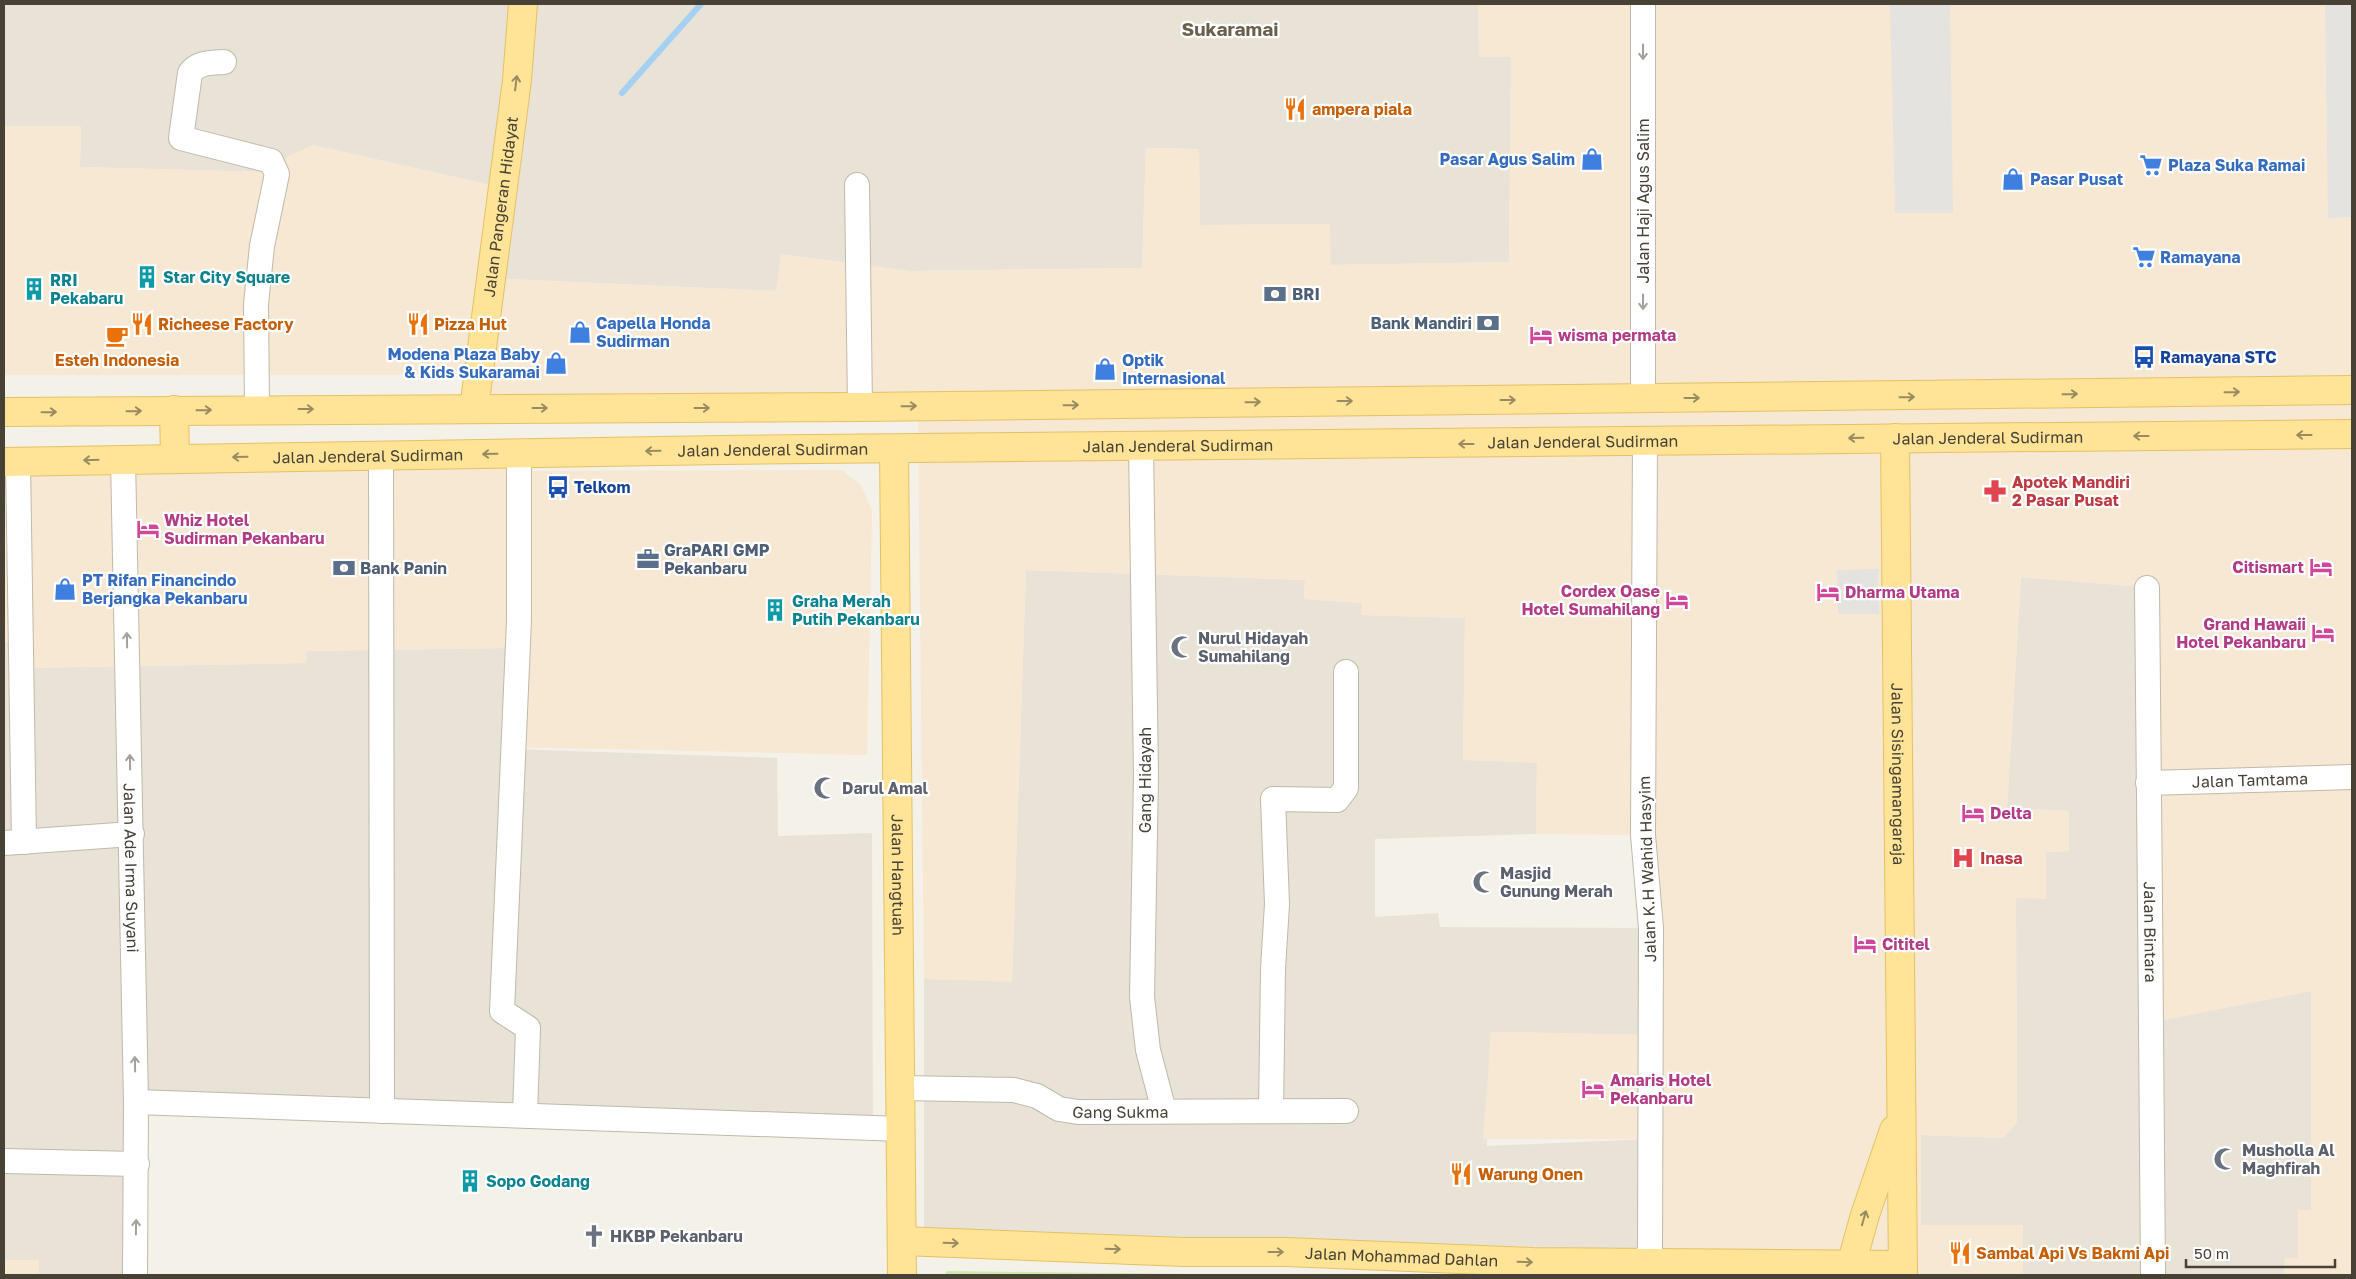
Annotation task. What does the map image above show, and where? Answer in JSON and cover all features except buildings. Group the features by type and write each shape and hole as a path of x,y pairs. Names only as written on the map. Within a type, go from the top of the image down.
{"main road":[{"name":"Jalan Pangeran Hidayat","path":"474,409 516,80 523,4"},
{"path":"4,412 257,409 860,407 2352,390"},
{"path":"174,410 175,458"},
{"name":"Jalan Jenderal Sudirman","path":"11,462 381,455 2352,434"},
{"name":"Jalan Sisingamangaraja","path":"1895,438 1903,1270"},
{"name":"Jalan Hangtuah","path":"894,449 902,1275"},
{"name":"Jalan Sisingamangaraja","path":"1855,1270 1865,1215 1900,1112"},
{"name":"Jalan Mohammad Dahlan","path":"902,1241 1184,1252 1286,1252 1643,1264 1903,1270"}],"street":[{"name":"Jalan Haji Agus Salim","path":"1643,399 1644,4"},
{"path":"224,62 204,63 194,67 190,73 181,138 271,161 277,174 262,246 256,304 257,409"},
{"path":"857,185 860,407"},
{"name":"Jalan K.H Wahid Hasyim","path":"1643,1264 1650,1250 1651,928 1643,835 1645,442"},
{"name":"Gang Hidayah","path":"1141,446 1146,775 1142,997 1148,1050 1164,1111"},
{"path":"519,454 519,620 502,1010 528,1028 525,1115"},
{"path":"381,455 382,1111"},
{"name":"Jalan Ade Irma Suyani","path":"123,459 132,834 137,1164 135,1275"},
{"path":"11,462 14,842 132,834"},
{"name":"Jalan Bintara","path":"2147,588 2148,783 2153,1018 2153,1275"},
{"path":"1271,1111 1273,969 1277,904 1273,799 1337,800 1346,788 1346,672"},
{"name":"Jalan Tamtama","path":"2148,783 2352,777"},
{"name":"Gang Sukma","path":"900,1088 1014,1090 1037,1096 1059,1109 1078,1112 1346,1111"},
{"path":"136,1102 901,1129"},
{"path":"4,1161 137,1164"}],"shaded area":[{"path":"4,4 1478,4 1479,57 1511,57 1509,262 1330,265 1330,224 1200,225 1199,149 1146,148 1142,268 909,271 781,254 777,291 483,278 495,186 313,145 268,172 80,167 81,126 4,126"},
{"path":"1478,4 2352,4 2352,1275 2284,1275 2285,1258 2298,1258 2298,1210 2311,1210 2311,991 2153,1022 2144,587 2021,577 2007,808 2069,811 2069,851 2046,852 2046,899 2016,898 2017,1122 2003,1138 1921,1135 1921,1225 2023,1225 2023,1275 1903,1275 1643,1264 1650,1139 1483,1139 1491,1032 1650,1035 1643,835 1536,834 1537,763 1463,760 1465,618 1361,615 1362,603 1304,599 1305,580 1026,570 1012,982 924,979 918,419 488,422 505,279 776,291 781,254 909,271 1142,268 1146,148 1199,149 1200,225 1330,224 1331,265 1509,262 1511,57 1479,57"},
{"path":"1890,4 1950,4 1953,213 1895,213"},
{"path":"2325,4 2352,4 2352,217 2328,218"},
{"path":"4,126 81,126 80,167 268,172 290,155 313,145 496,186 471,361 452,375 4,375"},
{"path":"4,459 515,464 513,648 307,651 306,663 24,668 24,642 4,642"},
{"path":"842,470 861,485 872,511 867,755 521,747 529,471"},
{"path":"1878,569 1879,614 1838,614 1837,570"},
{"path":"1026,570 1305,580 1304,599 1362,603 1362,615 1465,618 1463,760 1537,762 1536,834 1375,839 1375,917 1438,913 1440,927 1651,928 1651,1035 1491,1032 1487,1146 1650,1139 1650,1250 924,1230 924,979 1012,981"},
{"path":"2021,577 2144,587 2153,1022 2311,991 2311,1211 2298,1211 2298,1258 2285,1258 2284,1275 2023,1275 2022,1225 1921,1225 1921,1135 2003,1138 2017,1122 2016,898 2046,852 2069,851 2069,811 2007,808"},
{"path":"4,642 24,642 24,668 306,663 306,651 513,648 510,749 777,758 778,836 872,833 873,1132 131,1108 130,1275 39,1275 39,1260 4,1260"},
{"path":"4,1260 39,1260 39,1275 4,1275"}],"green space":[{"path":"947,1271 1269,1275 944,1275"}],"waterway":[{"path":"622,93 701,4"}],"place":[{"name":"ampera piala","path":"1295,109"},
{"name":"Pasar Agus Salim","path":"1592,159"},
{"name":"Plaza Suka Ramai","path":"2151,165"},
{"name":"Pasar Pusat","path":"2013,179"},
{"name":"Ramayana","path":"2144,257"},
{"name":"Star City Square","path":"147,277"},
{"name":"RRI Pekabaru","path":"34,289"},
{"name":"BRI","path":"1275,294"},
{"name":"Bank Mandiri","path":"1488,323"},
{"name":"Richeese Factory","path":"142,324"},
{"name":"Pizza Hut","path":"418,324"},
{"name":"Capella Honda Sudirman","path":"580,332"},
{"name":"wisma permata","path":"1541,335"},
{"name":"Esteh Indonesia","path":"117,336"},
{"name":"Ramayana STC","path":"2144,357"},
{"name":"Modena Plaza Baby & Kids Sukaramai","path":"556,363"},
{"name":"Optik Internasional","path":"1105,369"},
{"name":"Telkom","path":"558,487"},
{"name":"Apotek Mandiri 2 Pasar Pusat","path":"1995,491"},
{"name":"Whiz Hotel Sudirman Pekanbaru","path":"148,529"},
{"name":"GraPARI GMP Pekanbaru","path":"648,559"},
{"name":"Citismart","path":"2321,567"},
{"name":"Bank Panin","path":"344,568"},
{"name":"PT Rifan Financindo Berjangka Pekanbaru","path":"65,589"},
{"name":"Dharma Utama","path":"1828,592"},
{"name":"Cordex Oase Hotel Sumahilang","path":"1677,600"},
{"name":"Graha Merah Putih Pekanbaru","path":"775,610"},
{"name":"Grand Hawaii Hotel Pekanbaru","path":"2323,633"},
{"name":"Nurul Hidayah Sumahilang","path":"1182,647"},
{"name":"Darul Amal","path":"825,788"},
{"name":"Delta","path":"1973,813"},
{"name":"Inasa","path":"1963,858"},
{"name":"Masjid Gunung Merah","path":"1484,882"},
{"name":"Cititel","path":"1865,944"},
{"name":"Amaris Hotel Pekanbaru","path":"1593,1089"},
{"name":"Musholla Al Maghfirah","path":"2225,1159"},
{"name":"Warung Onen","path":"1461,1174"},
{"name":"Sopo Godang","path":"470,1181"},
{"name":"HKBP Pekanbaru","path":"594,1236"},
{"name":"Sambal Api Vs Bakmi Api","path":"1960,1253"}],"district":[{"name":"Sukaramai","path":"1230,29"}]}
